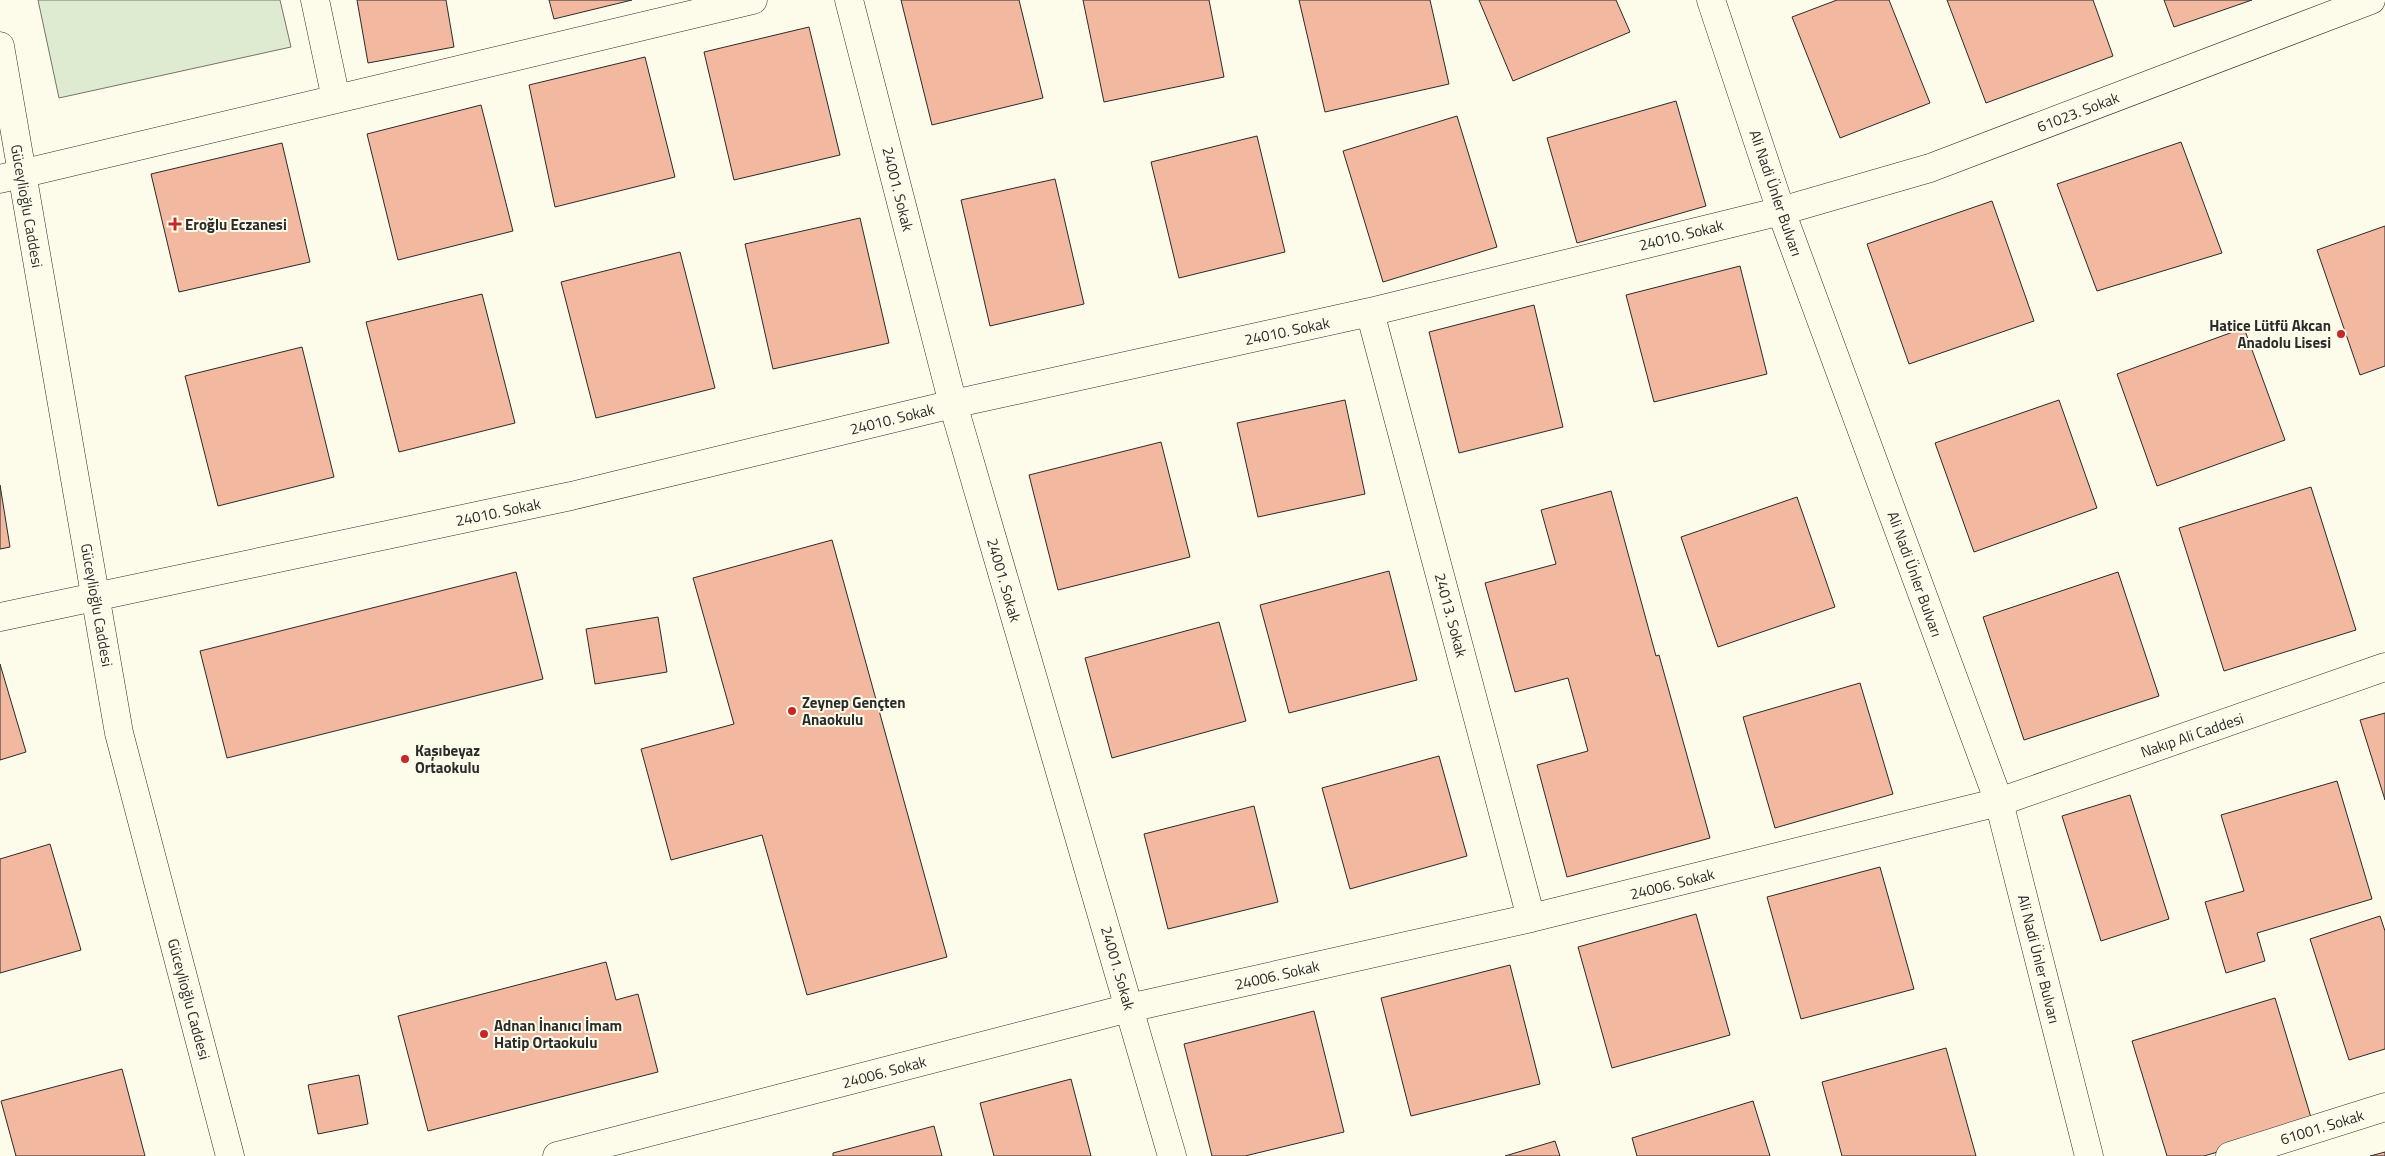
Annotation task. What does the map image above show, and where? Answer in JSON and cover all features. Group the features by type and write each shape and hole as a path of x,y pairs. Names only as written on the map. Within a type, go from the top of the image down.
{"street":[{"path":"315,0 336,99"},
{"path":"10,177 753,0"},
{"name":"24001. Sokak","path":"849,0 953,404 1172,1156"},
{"name":"Ali Nadi Ünler Bulvarı","path":"1711,0 1781,211 1999,802 2089,1156"},
{"name":"61023. Sokak","path":"1781,211 1930,168 2371,0"},
{"name":"Güceylioğlu Caddesi","path":"0,46 10,177 95,596 120,733 230,1156"},
{"name":"24010. Sokak","path":"0,617 570,496 953,404 1370,312 1781,211"},
{"name":"24013. Sokak","path":"1370,312 1531,918"},
{"name":"Nakıp Ali Caddesi","path":"1999,802 2385,667"},
{"name":"24006. Sokak","path":"557,1156 1130,1008 1531,918 1999,802"},
{"name":"61001. Sokak","path":"2230,1156 2385,1108"}],"green space":[{"path":"38,0 280,0 291,47 59,98"}],"building":[{"path":"357,0 446,0 454,47 368,63"},
{"path":"549,0 632,0 554,19"},
{"path":"901,0 1019,0 1043,98 932,125"},
{"path":"1083,0 1209,0 1224,77 1104,102"},
{"path":"1299,0 1430,0 1449,84 1325,112"},
{"path":"1479,0 1616,0 1630,32 1513,81"},
{"path":"1837,0 1889,0 1930,103 1840,138 1792,17"},
{"path":"1947,0 2093,0 2113,56 1986,103"},
{"path":"2164,0 2252,0 2174,27"},
{"path":"809,27 840,155 734,180 704,52"},
{"path":"645,57 675,177 555,207 529,85"},
{"path":"1676,101 1706,206 1577,243 1547,138"},
{"path":"481,105 513,231 398,260 367,134"},
{"path":"1457,116 1497,247 1383,282 1343,151"},
{"path":"1257,136 1285,252 1179,278 1151,162"},
{"path":"2181,142 2222,253 2097,291 2057,184"},
{"path":"282,143 310,262 179,292 151,174"},
{"path":"1055,179 1084,304 990,326 961,200"},
{"path":"1992,201 2034,321 1909,364 1867,244"},
{"path":"860,218 889,343 773,369 745,244"},
{"path":"2385,226 2385,366 2360,375 2317,250"},
{"path":"680,252 715,388 596,418 561,282"},
{"path":"1740,266 1767,374 1654,402 1626,295"},
{"path":"482,294 515,423 399,452 366,322"},
{"path":"1534,305 1563,427 1459,453 1429,332"},
{"path":"2244,328 2285,440 2157,486 2117,374"},
{"path":"302,347 334,477 218,506 185,376"},
{"path":"1345,400 1365,494 1258,517 1237,423"},
{"path":"2059,400 2097,508 1974,552 1935,443"},
{"path":"1161,442 1190,557 1058,590 1029,475"},
{"path":"0,485 10,547 0,549"},
{"path":"2311,487 2356,630 2224,671 2179,528"},
{"path":"1611,491 1656,656 1659,655 1710,838 1567,877 1537,765 1588,751 1568,678 1515,692 1485,583 1556,564 1541,510"},
{"path":"1797,497 1835,607 1718,647 1681,537"},
{"path":"832,540 947,957 807,995 762,835 671,860 641,749 734,724 693,578"},
{"path":"1389,571 1417,680 1289,713 1260,605"},
{"path":"516,572 543,679 227,758 200,651"},
{"path":"2118,572 2159,696 2024,740 1983,617"},
{"path":"658,617 667,672 595,684 586,629"},
{"path":"1219,622 1246,721 1112,758 1085,658"},
{"path":"0,664 26,752 0,760"},
{"path":"1860,683 1893,794 1775,828 1743,717"},
{"path":"2385,713 2385,800 2360,720"},
{"path":"1439,756 1467,856 1350,889 1322,788"},
{"path":"2337,781 2372,899 2257,933 2265,961 2226,973 2205,902 2244,891 2221,815"},
{"path":"2130,795 2169,919 2101,941 2062,816"},
{"path":"1254,806 1278,902 1168,929 1144,834"},
{"path":"50,844 81,950 0,973 0,859"},
{"path":"1880,867 1914,989 1801,1019 1767,897"},
{"path":"1696,914 1730,1035 1612,1068 1578,947"},
{"path":"2380,916 2385,931 2385,1049 2349,1060 2310,939"},
{"path":"606,962 616,1000 638,994 658,1072 428,1131 398,1016"},
{"path":"1510,965 1540,1084 1411,1116 1381,998"},
{"path":"2275,998 2313,1124 2204,1156 2167,1156 2132,1041"},
{"path":"1314,1011 1344,1132 1245,1156 1212,1156 1184,1044"},
{"path":"1946,1048 1976,1156 1842,1156 1822,1082"},
{"path":"122,1069 145,1156 16,1156 1,1101"},
{"path":"359,1075 368,1124 318,1134 308,1085"},
{"path":"1071,1079 1091,1156 994,1156 980,1103"},
{"path":"1753,1101 1770,1156 1637,1156 1632,1138"},
{"path":"934,1126 942,1156 833,1156 833,1153"},
{"path":"1555,1141 1560,1156 1505,1156"},
{"path":"2385,1152 2385,1156 2370,1156"}],"place":[{"name":"Eroğlu Eczanesi","path":"175,224"},
{"name":"Hatice Lütfü Akcan Anadolu Lisesi","path":"2341,334"},
{"name":"Zeynep Gençten Anaokulu","path":"792,711"},
{"name":"Kaşıbeyaz Ortaokulu","path":"405,759"},
{"name":"Adnan İnanıcı İmam Hatip Ortaokulu","path":"484,1034"}]}
